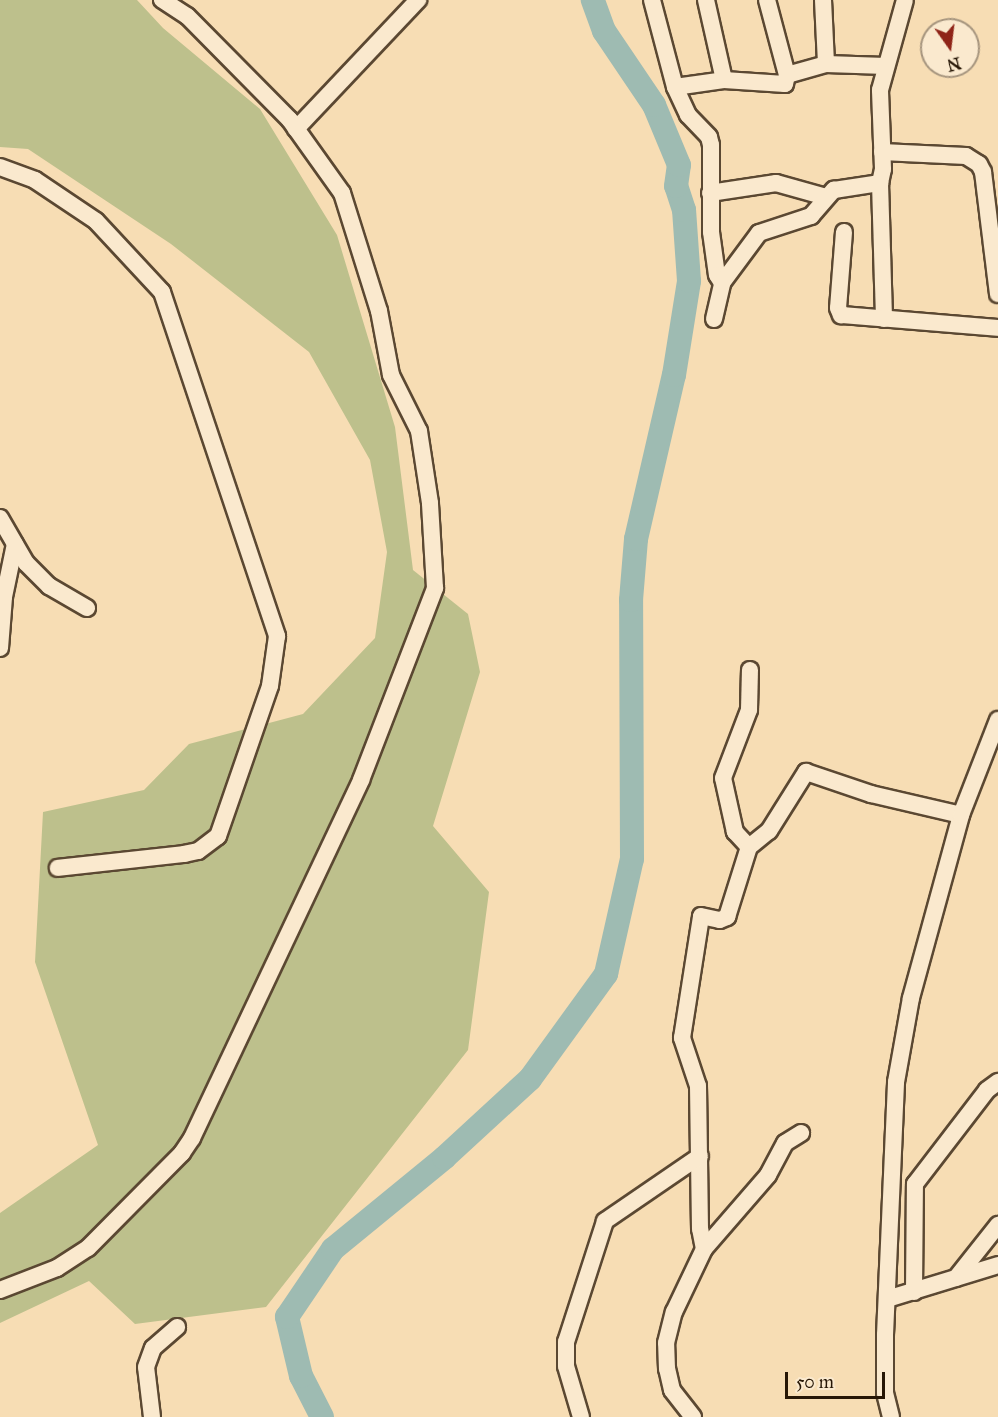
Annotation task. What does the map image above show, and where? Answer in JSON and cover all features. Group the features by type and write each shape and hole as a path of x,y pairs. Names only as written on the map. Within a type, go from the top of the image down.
{"street":[{"path":"0,1290 57,1268 88,1248 182,1154 192,1138 361,780 435,588 430,503 419,431 391,375 379,311 342,192 296,129 187,16 162,0"},
{"path":"296,129 418,0"},
{"path":"652,0 675,87 691,120 709,137 710,192 717,275 722,283"},
{"path":"706,0 723,80"},
{"path":"675,87 723,80 782,85 787,82 767,0"},
{"path":"823,0 826,64"},
{"path":"884,319 880,90 904,0"},
{"path":"787,75 826,64 886,66"},
{"path":"882,152 966,156 979,164 983,172 998,294"},
{"path":"0,167 35,180 96,221 162,292 277,636 270,686 218,836 191,853 58,868"},
{"path":"710,192 776,183 826,197"},
{"path":"714,319 722,283 759,233 811,216 826,197 846,186 880,183"},
{"path":"844,232 839,312 845,317 998,328"},
{"path":"0,518 26,563 49,585 87,608"},
{"path":"0,648 4,597 15,544"},
{"path":"749,847 735,832 723,778 749,710 750,670"},
{"path":"891,1417 885,1393 896,1082 911,998 960,815 998,720"},
{"path":"704,1249 698,1086 682,1038 702,914 720,920 728,916 749,847 769,831 806,772 871,794 960,815"},
{"path":"914,1292 915,1184 987,1090 998,1082"},
{"path":"693,1417 672,1389 666,1343 674,1312 704,1249 768,1175 785,1143 801,1133"},
{"path":"581,1417 566,1366 566,1342 605,1221 700,1156"},
{"path":"956,1278 998,1225"},
{"path":"887,1299 998,1265"},
{"path":"152,1417 146,1367 153,1348 177,1326"}],"green space":[{"path":"0,0 137,0 163,28 260,109 337,235 395,427 413,570 468,614 480,672 433,826 489,892 468,1050 266,1307 135,1324 89,1281 0,1323 0,1213 98,1145 35,962 43,812 144,790 189,744 303,714 375,638 387,552 370,460 309,352 171,244 28,149 0,147"}],"waterway":[{"path":"322,1417 301,1376 287,1317 333,1249 444,1158 530,1079 606,974 632,859 631,600 636,539 674,375 689,281 684,210 676,186 679,165 654,105 604,31 593,0"}]}
